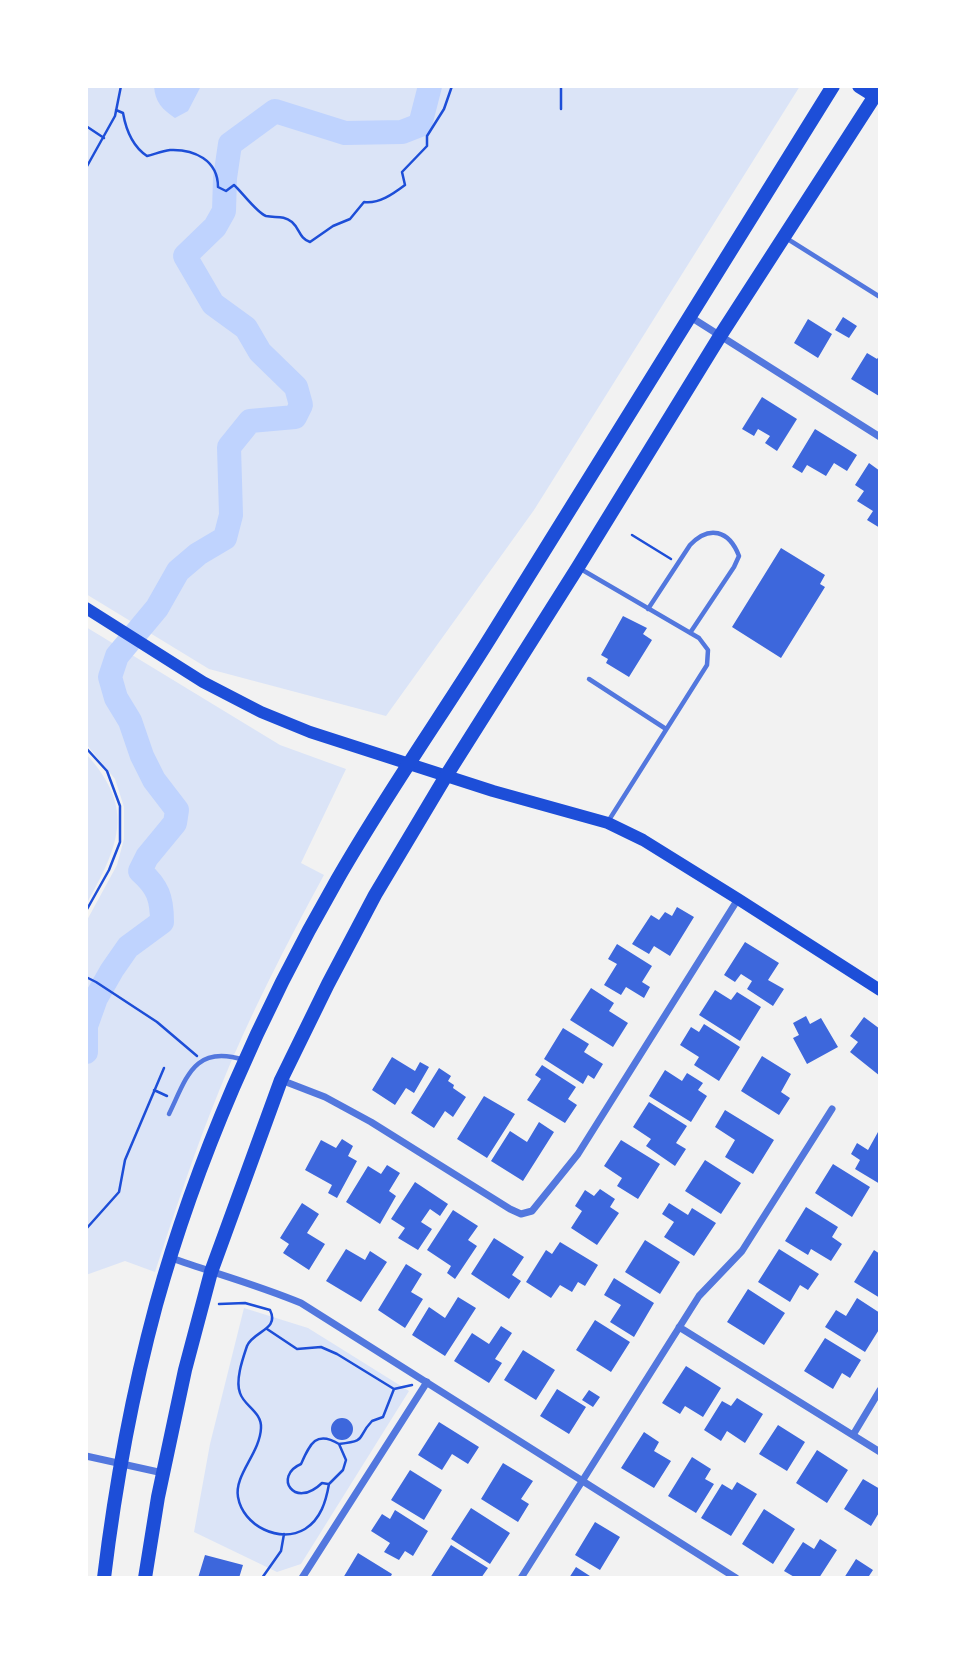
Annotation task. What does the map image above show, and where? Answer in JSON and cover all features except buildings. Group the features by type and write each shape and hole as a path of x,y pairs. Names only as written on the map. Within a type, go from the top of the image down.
{"main road":[{"path":"104,1578 121,1464 145,1349 171,1258 244,1060 285,976 337,881 408,764 491,636 833,86"},
{"path":"145,1578 163,1474 195,1328 211,1272 281,1080 375,895 446,776 720,336 879,94 859,86"},
{"path":"86,608 203,681 261,712 310,732 408,764 608,823 643,840 880,990"}],"street":[{"path":"689,316 880,437"},
{"path":"281,1080 325,1097 370,1122 509,1209 521,1214 532,1211 578,1154 738,899"},
{"path":"521,1578 699,1296 742,1251 832,1109"},
{"path":"171,1258 259,1286 300,1303 736,1578"},
{"path":"680,1327 880,1452"},
{"path":"302,1578 426,1382"},
{"path":"853,1435 880,1390"},
{"path":"86,1456 163,1474"}],"lane":[{"path":"784,237 880,298"},
{"path":"648,608 690,545 707,531 727,538 739,556 690,633"},
{"path":"578,567 698,638 708,650 707,665 608,823"},
{"path":"589,679 666,729"},
{"path":"169,1114 191,1069 201,1060 216,1055 229,1055 244,1060"}],"path":[{"path":"86,168 104,138 116,110 121,86"},
{"path":"116,110 123,113 128,132 141,152 147,156 183,150 204,157 218,174 218,187 226,191 234,186 261,213 285,218 294,224 303,239 310,242 333,226 350,219 364,202 382,200 405,185 402,172 427,146 427,136 444,109 452,86"},
{"path":"561,86 561,109"},
{"path":"86,126 104,138"},
{"path":"632,535 678,564"},
{"path":"86,748 107,771 120,806 120,842 109,870 86,911"},
{"path":"86,977 157,1021 201,1060"},
{"path":"86,1229 119,1192 125,1160 164,1068"},
{"path":"155,1090 176,1100"},
{"path":"219,1304 237,1302 270,1310 272,1320 267,1329 253,1336 248,1343 240,1375 239,1392 260,1419 262,1427 254,1457 239,1483 237,1493 239,1504 252,1522 263,1530 284,1534 302,1531 310,1525 328,1499 329,1484 343,1470 346,1460 339,1444"},
{"path":"267,1329 297,1349 321,1347 337,1354 394,1389 383,1417 372,1421 362,1438 356,1443 339,1444 329,1438 310,1444 301,1464 289,1474 287,1483 291,1489 303,1494 322,1483 329,1484"},
{"path":"262,1578 281,1552 284,1534"}],"shaded area":[{"path":"86,86 800,86 534,510 386,716 209,669 86,594"},
{"path":"86,627 280,745 346,769 301,863 324,875 268,981 231,1063 193,1158 155,1272 125,1261 86,1275 86,922 117,865 124,839 124,807 115,779 86,744"},
{"path":"86,754 102,774 112,793 117,811 117,828 107,865 86,905"},
{"path":"244,1308 308,1328 409,1391 301,1564 277,1572 194,1532 210,1444"}],"water":[{"path":"154,86 201,86 188,111 175,118 160,105"}],"waterway":[{"path":"86,1052 86,1026 96,998 112,970 128,947 162,922 158,894 140,871 147,857 175,823 177,810 154,780 130,721 116,698 110,677 117,656 157,608 178,571 198,554 225,538 231,515 229,447 250,421 295,417 301,405 296,387 260,352 246,328 213,304 185,256 215,227 224,211 230,144 275,111 345,133 402,132 420,125 430,86"}]}
